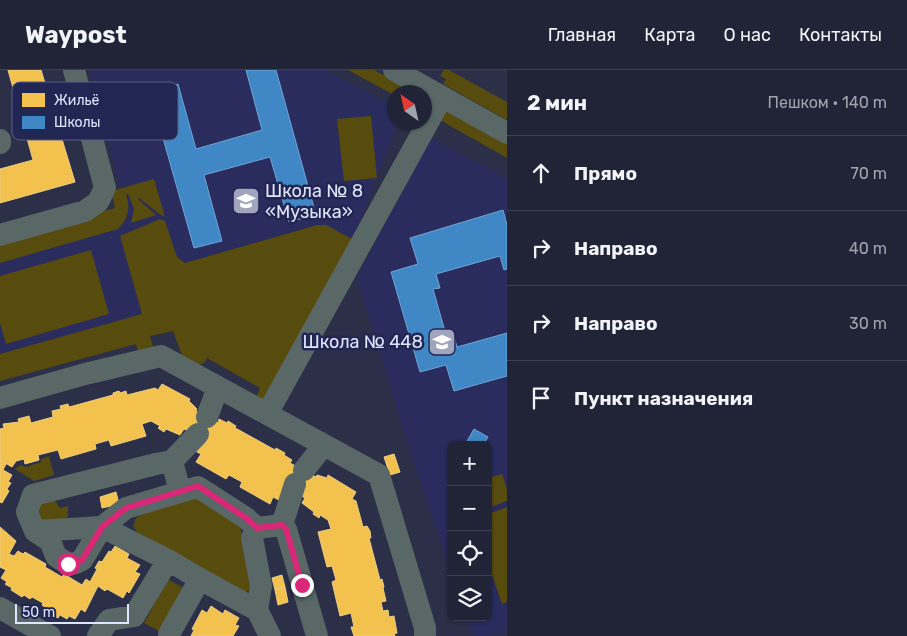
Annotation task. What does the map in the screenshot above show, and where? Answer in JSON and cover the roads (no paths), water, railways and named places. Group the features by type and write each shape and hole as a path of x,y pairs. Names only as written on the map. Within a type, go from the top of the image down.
{"street":[{"path":"394,70 507,133"},
{"path":"268,414 442,97"},
{"path":"0,235 85,211 98,202 105,188 92,140"},
{"path":"0,398 85,374 161,356 379,475 426,636"},
{"path":"218,387 181,478 126,508 102,527 82,560 68,564 56,556 50,541 36,531 27,512 33,495 156,464 181,478 246,518 257,528 282,525"},
{"path":"282,525 299,477 324,445"},
{"path":"282,525 286,529 317,636"},
{"path":"36,531 102,527 168,560 200,579 262,627"},
{"path":"257,528 252,538 261,586 262,627"},
{"path":"98,636 109,620 134,616 168,560"},
{"path":"170,636 169,634 200,579"},
{"path":"0,608 50,636"}],"place":[{"name":"Школа № 8 «Музыка»","path":"246,201"},
{"name":"Школа № 448","path":"442,342"}]}
